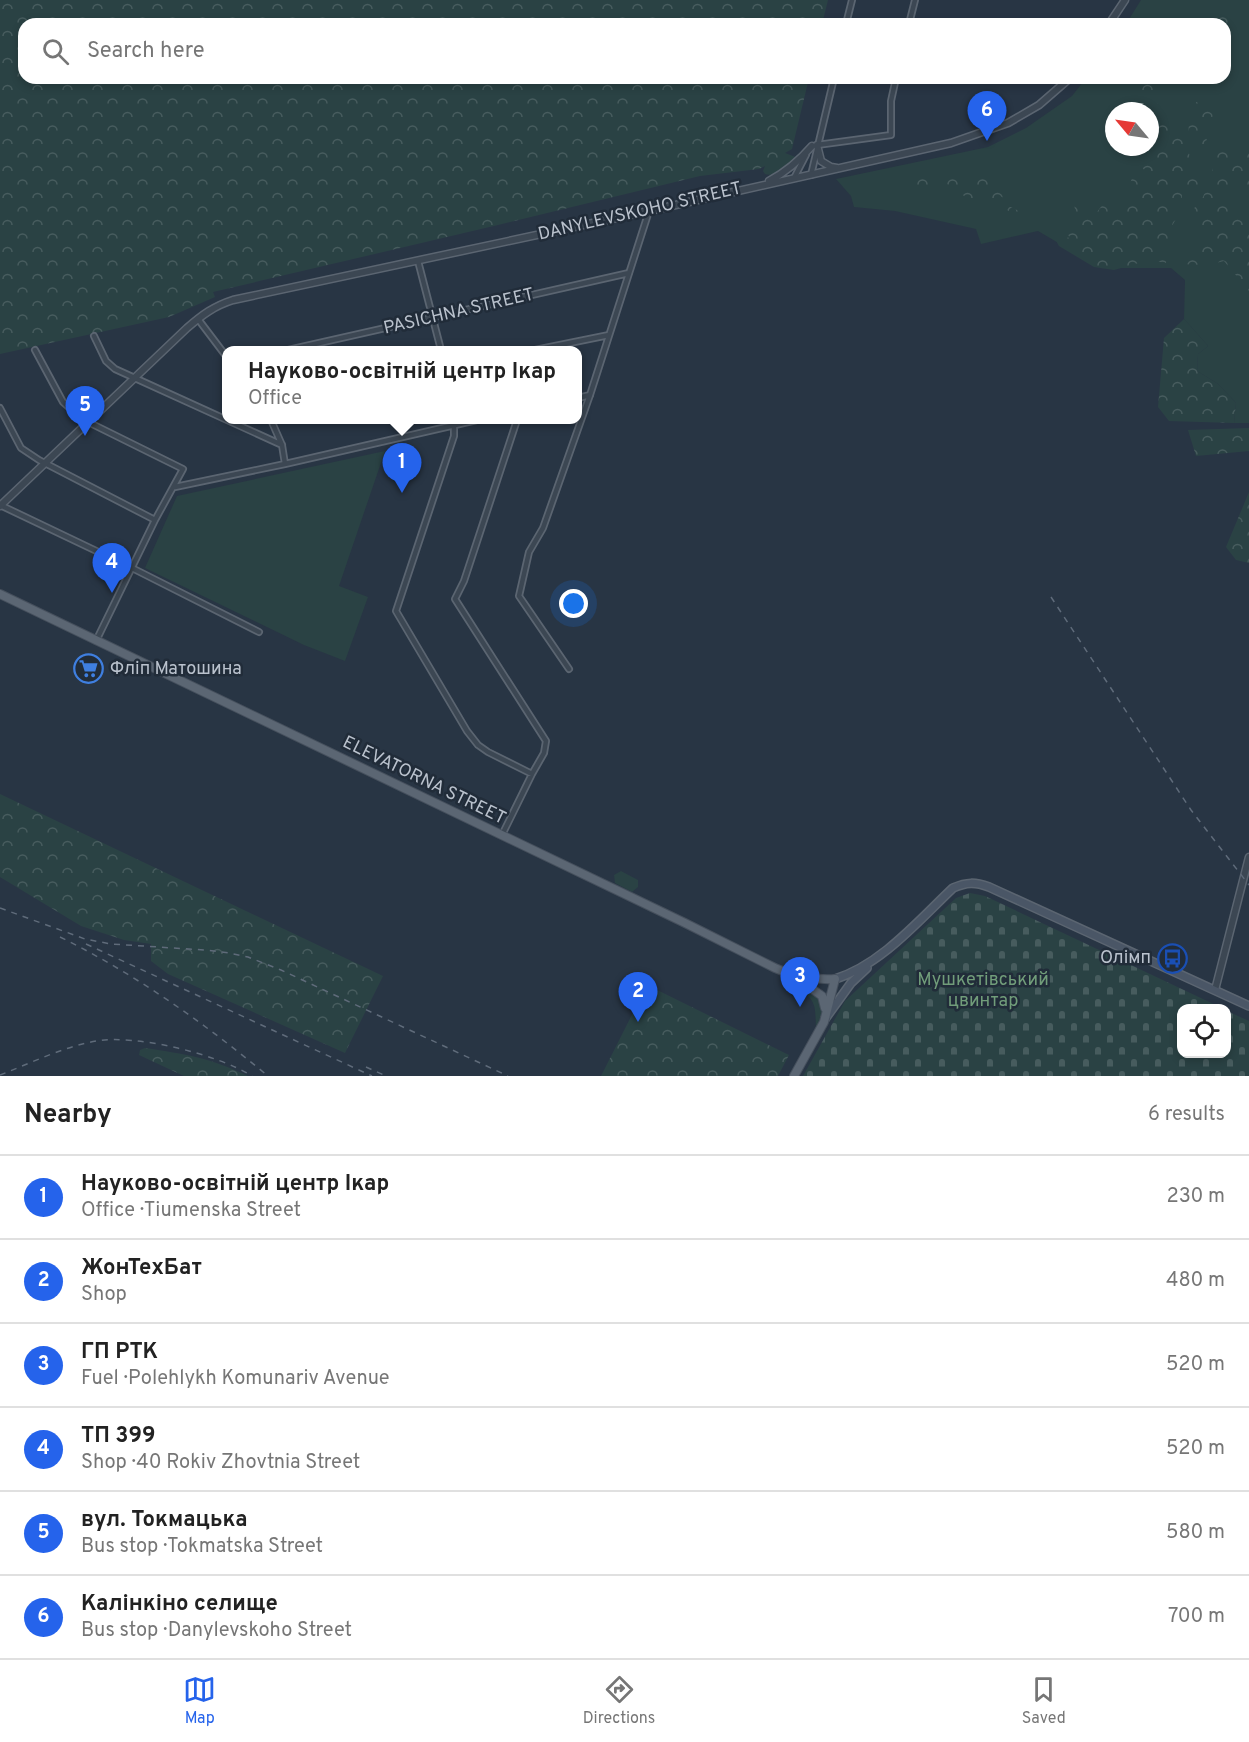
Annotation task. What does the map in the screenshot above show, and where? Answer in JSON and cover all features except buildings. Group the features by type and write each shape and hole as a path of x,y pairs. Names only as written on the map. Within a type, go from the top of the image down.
{"main road":[{"name":"ELEVATORNA STREET","path":"1,595 789,975 835,979"},
{"path":"794,1076 824,1022 851,983 954,888 965,883 977,883 1000,892 1249,1006"},
{"path":"824,1022 835,979 850,974 875,960"},
{"path":"789,975 822,996 825,1007 824,1022"}],"street":[{"path":"848,18 852,0"},
{"path":"910,18 915,0"},
{"path":"1113,18 1125,0"},
{"path":"794,178 814,145 832,84"},
{"path":"761,185 783,174 814,145 891,135 891,101 895,84"},
{"name":"DANYLEVSKOHO STREET","path":"0,506 198,318 233,300 649,211 951,143 1008,123 1039,105 1063,84"},
{"path":"814,145 821,161 831,167 841,169"},
{"path":"811,175 814,145"},
{"path":"582,418 649,211"},
{"path":"418,261 440,346"},
{"name":"PASICHNA STREET","path":"310,346 629,273"},
{"path":"198,318 222,351"},
{"path":"558,346 609,335"},
{"path":"94,336 106,360 115,369 222,418"},
{"path":"35,350 63,402 81,419 183,469 155,520 96,640"},
{"path":"582,397 590,395"},
{"path":"0,408 21,448 44,463 155,520"},
{"path":"235,424 282,445"},
{"path":"273,424 282,445 285,464"},
{"path":"174,487 285,464 446,424"},
{"path":"454,424 454,436 396,611 467,731 478,745 532,774"},
{"path":"502,835 544,753 546,741 455,599 464,581 516,424"},
{"path":"569,669 519,596 529,552 543,528 580,424"},
{"path":"0,506 132,568 259,632"},
{"path":"1215,990 1249,857"}],"green space":[{"path":"0,0 828,0 824,18 18,18 18,84 808,84 792,149 785,153 798,158 774,174 765,174 763,171 765,166 759,169 700,176 213,292 215,297 169,317 0,354"},
{"path":"1141,0 1249,0 1249,423 1234,423 1236,403 1218,384 1197,371 1198,354 1208,346 1184,319 1185,280 1171,268 1101,268 1038,231 981,244 976,229 895,211 854,207 851,196 836,179 988,147 1026,128 1072,96 1081,84 1231,84 1231,18 1130,18"},
{"path":"1228,11 1230,18 1207,18"},
{"path":"1137,84 1158,84 1157,102 1140,102"},
{"path":"1220,84 1204,150 1197,139 1189,135 1188,117 1192,114 1189,103 1197,102 1202,107 1203,114"},
{"path":"1159,107 1183,136 1194,170 1201,180 1197,186 1190,185 1182,195 1181,210 1172,226 1166,263 1149,260 1114,270 1094,267 1059,246 1053,235 1070,238 1063,227 1077,216 1072,198 1086,201 1097,212 1107,199 1115,204 1130,194 1127,193 1133,175 1151,181 1149,175 1138,163 1145,156 1159,156"},
{"path":"1218,137 1232,154 1249,153 1249,188 1241,190 1220,184 1218,193 1219,202 1235,200 1249,219 1249,291 1224,261 1208,265 1177,264 1179,257 1191,253 1200,241 1197,225 1202,213 1188,216 1203,197 1212,173"},
{"path":"927,172 986,176 1006,191 1020,206 998,195 1002,203 1021,212 1014,214 987,201 968,198 944,183 924,187 903,184 902,178"},
{"path":"1184,319 1208,346 1198,354 1197,371 1218,384 1236,403 1234,423 1169,421 1158,407 1164,338"},
{"path":"1249,428 1249,451 1196,456 1188,430"},
{"path":"385,451 339,586 368,597 345,661 304,645 145,568 177,496"},
{"path":"1249,492 1249,563 1236,560 1226,547"},
{"path":"0,794 383,976 345,1053 168,974 151,961 151,944 124,940 81,926 0,877"},
{"path":"621,871 638,880 638,887 632,892 615,883 614,875"},
{"name":"Мушкетівський цвинтар","path":"970,893 985,896 1214,1004 1177,1004 1177,1058 1231,1058 1231,1013 1249,1021 1249,1076 803,1076 845,1001 956,898"},
{"path":"647,985 789,1055 778,1076 601,1076"},
{"path":"799,985 818,997 823,1007 816,1028 814,1005 809,997 799,989"},
{"path":"145,1048 198,1057 248,1076 184,1076 139,1055 140,1050"}],"railway":[{"path":"1051,597 1191,810 1249,885"},
{"path":"0,908 85,939 111,944 205,950 248,957 281,970 508,1076"},
{"path":"60,937 88,951 168,1000 268,1076"},
{"path":"86,944 372,1076"},
{"path":"0,1075 71,1047 96,1041 132,1040 198,1053 252,1076"},
{"path":"366,1067 386,1076"}],"place":[{"name":"Калінкіно селище","path":"987,141"},
{"name":"вул. Токмацька","path":"85,436"},
{"name":"Науково-освітній центр Ікар","path":"402,493"},
{"name":"ТП 399","path":"112,593"},
{"name":"Фліп Матошина","path":"89,669"},
{"name":"Олімп","path":"1172,958"},
{"name":"ГП РТК","path":"800,1007"},
{"name":"ЖонТехБат","path":"638,1022"}]}
